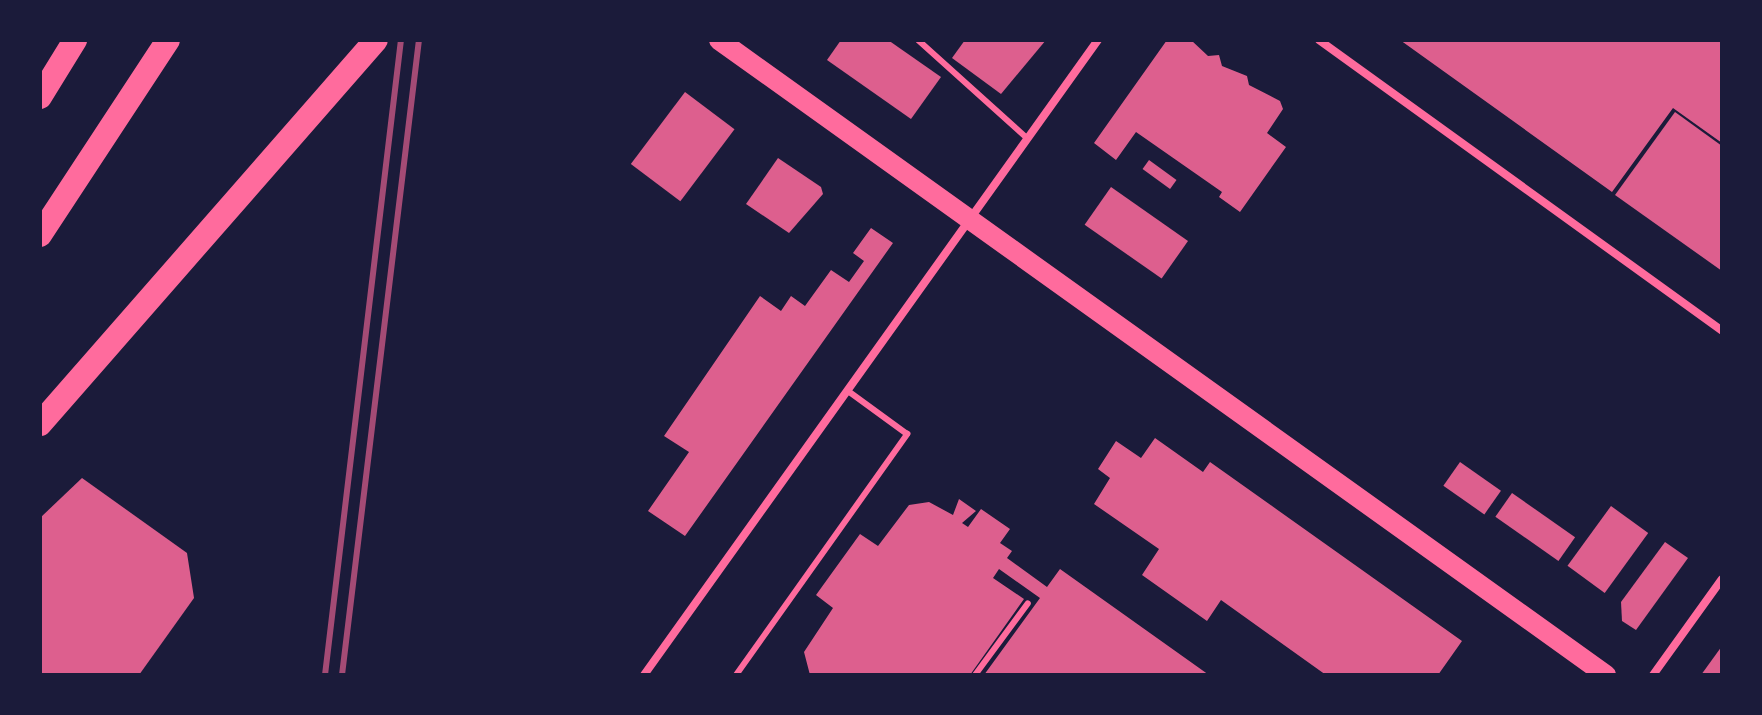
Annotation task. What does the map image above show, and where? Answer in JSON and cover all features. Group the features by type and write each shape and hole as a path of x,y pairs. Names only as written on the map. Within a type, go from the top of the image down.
{"highway":[{"path":"40,97 75,40"},
{"path":"40,235 168,40"},
{"path":"40,424 376,40"}],"main road":[{"path":"719,40 1606,675"}],"street":[{"path":"40,106 86,40"},
{"path":"644,675 1098,40"},
{"path":"1319,40 1722,331"},
{"path":"1653,675 1722,579"}],"lane":[{"path":"918,40 1027,138"},
{"path":"736,675 907,434 848,391"},
{"path":"975,675 1028,603"}],"building":[{"path":"841,40 888,40 941,77 911,119 827,60"},
{"path":"965,40 1046,40 1001,94 952,58"},
{"path":"1167,40 1191,40 1208,56 1219,55 1222,66 1247,76 1249,85 1280,101 1283,109 1267,133 1286,147 1240,212 1219,197 1222,192 1136,132 1116,160 1094,143"},
{"path":"1400,40 1722,40 1722,143 1673,108 1612,192"},
{"path":"685,92 735,129 680,201 631,164"},
{"path":"1675,112 1722,146 1722,271 1615,195"},
{"path":"778,158 821,187 823,194 789,233 746,204"},
{"path":"1149,160 1177,180 1170,189 1143,169"},
{"path":"1111,187 1188,241 1162,279 1085,225"},
{"path":"871,228 893,243 685,536 648,511 689,452 664,436 760,296 781,311 791,296 805,306 831,270 849,282 864,261 853,253"},
{"path":"1155,438 1203,472 1210,462 1462,641 1438,675 1326,675 1221,600 1207,621 1142,575 1159,549 1094,504 1110,478 1098,469 1116,441 1141,458"},
{"path":"1460,462 1501,491 1484,514 1443,486"},
{"path":"82,478 187,553 194,598 139,675 40,675 40,518"},
{"path":"1512,493 1575,537 1558,561 1495,517"},
{"path":"959,499 976,511 962,523 968,527 981,509 1010,529 1000,543 1012,551 1007,558 1047,587 1060,569 1209,675 984,675 1040,598 999,569 993,578 1024,599 970,675 810,675 804,652 833,608 816,595 860,534 878,546 909,505 929,502 953,515"},
{"path":"1611,506 1648,533 1605,593 1568,566"},
{"path":"1665,542 1688,558 1636,630 1622,621 1621,602"},
{"path":"1722,646 1722,675 1701,675"}],"railway":[{"path":"325,675 401,40"},
{"path":"342,675 419,40"}]}
